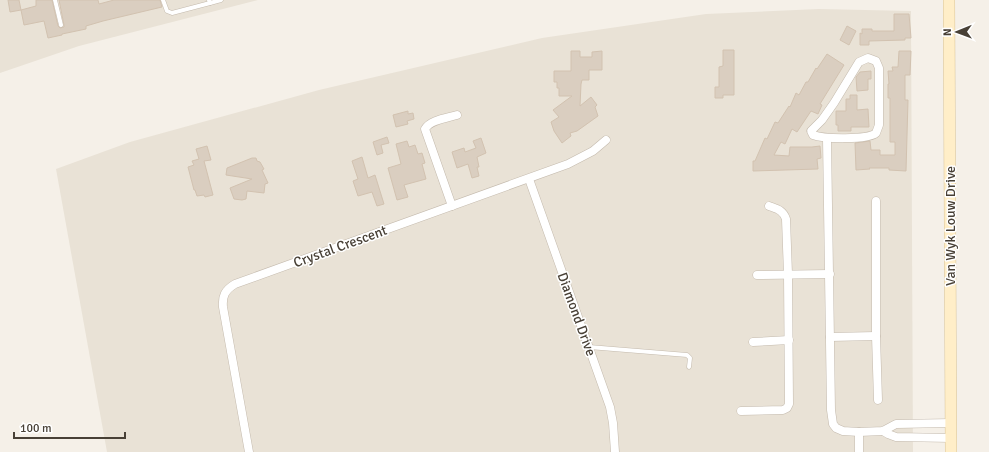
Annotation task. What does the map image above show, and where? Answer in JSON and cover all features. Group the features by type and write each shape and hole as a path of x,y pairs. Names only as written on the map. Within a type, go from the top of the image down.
{"street":[{"name":"Van Wyk Louw Drive","path":"949,0 951,452"},
{"path":"868,58 876,61 879,68 878,131 871,136 827,138 814,136 811,131 822,120 834,103 859,62 868,58"},
{"path":"452,206 425,129 427,125 456,116"},
{"path":"827,138 832,421 836,428 840,430 859,432 883,431 896,424 950,423"},
{"name":"Crystal Crescent","path":"249,452 223,307 226,291 235,284 568,164 593,151 606,140"},
{"name":"Diamond Drive","path":"529,179 610,407 613,423 615,452"},
{"path":"876,201 876,336 878,400"},
{"path":"741,410 783,410 788,406 788,274 786,219 780,210 769,206"},
{"path":"757,275 830,274"},
{"path":"830,337 876,336"},
{"path":"753,342 788,340"},
{"path":"883,431 896,437 950,438"},
{"path":"859,432 859,452"}],"lane":[{"path":"55,0 61,25"},
{"path":"163,0 167,11 172,13 209,1 221,0"},
{"path":"589,347 687,355 690,358 689,367"}],"shaded area":[{"path":"0,0 258,0 79,46 0,73"},
{"path":"819,9 911,11 913,452 107,452 56,169 130,142 319,90 542,38 706,14"}],"building":[{"path":"8,0 19,0 21,10 10,12"},
{"path":"36,0 52,0 58,26 60,28 64,27 64,25 59,0 98,0 99,4 114,0 160,0 162,7 103,21 86,26 86,29 48,38 44,21 24,25 21,10 36,6"},
{"path":"894,14 909,14 911,38 905,38 905,40 869,41 869,45 860,45 860,33 862,34 862,29 872,29 872,31 894,31"},
{"path":"847,26 856,31 849,45 840,40"},
{"path":"723,50 734,50 734,95 723,95 723,98 715,98 715,87 719,87 719,67 723,66"},
{"path":"571,51 580,51 580,57 592,57 592,52 602,51 602,70 589,70 589,80 582,80 581,84 580,106 591,97 597,105 595,107 598,116 577,131 570,133 571,136 562,143 554,131 551,122 559,117 553,110 572,96 559,96 557,82 554,82 554,71 571,71"},
{"path":"899,51 911,51 910,75 905,75 905,100 908,100 906,171 889,170 889,168 869,168 870,169 856,170 855,143 870,141 871,150 880,150 880,155 895,155 895,142 890,142 890,98 888,98 888,71 893,71 892,67 898,67"},
{"path":"827,54 844,65 820,104 822,105 818,114 811,111 797,132 792,129 785,144 781,142 774,155 789,156 790,147 820,146 821,158 817,159 818,169 753,171 753,161 755,161 765,138 767,139 775,122 778,123 789,106 790,107 796,93 799,95 806,82 808,82 816,68 817,69"},
{"path":"871,71 871,79 868,79 868,90 857,91 856,77 860,72"},
{"path":"850,95 857,95 857,110 868,109 869,127 851,127 851,131 838,131 838,125 836,125 836,111 846,111 846,99 850,99"},
{"path":"408,111 408,114 413,113 414,119 407,121 408,124 396,127 393,115"},
{"path":"387,137 389,143 381,145 383,153 377,155 373,142"},
{"path":"481,138 486,153 477,157 479,176 472,178 468,164 457,168 452,152 464,148 465,152 476,148 473,141"},
{"path":"407,141 409,147 415,145 418,154 422,153 425,163 422,164 426,179 404,185 408,197 397,200 388,168 401,164 396,144"},
{"path":"207,146 211,160 204,161 213,195 205,197 204,195 197,196 188,167 194,165 192,161 199,159 196,149"},
{"path":"362,157 368,178 375,175 384,204 377,206 372,192 358,196 353,181 358,179 352,161"},
{"path":"252,158 256,158 264,169 262,170 268,183 265,184 264,193 247,191 246,199 234,199 230,188 252,179 226,175 227,168"}]}
